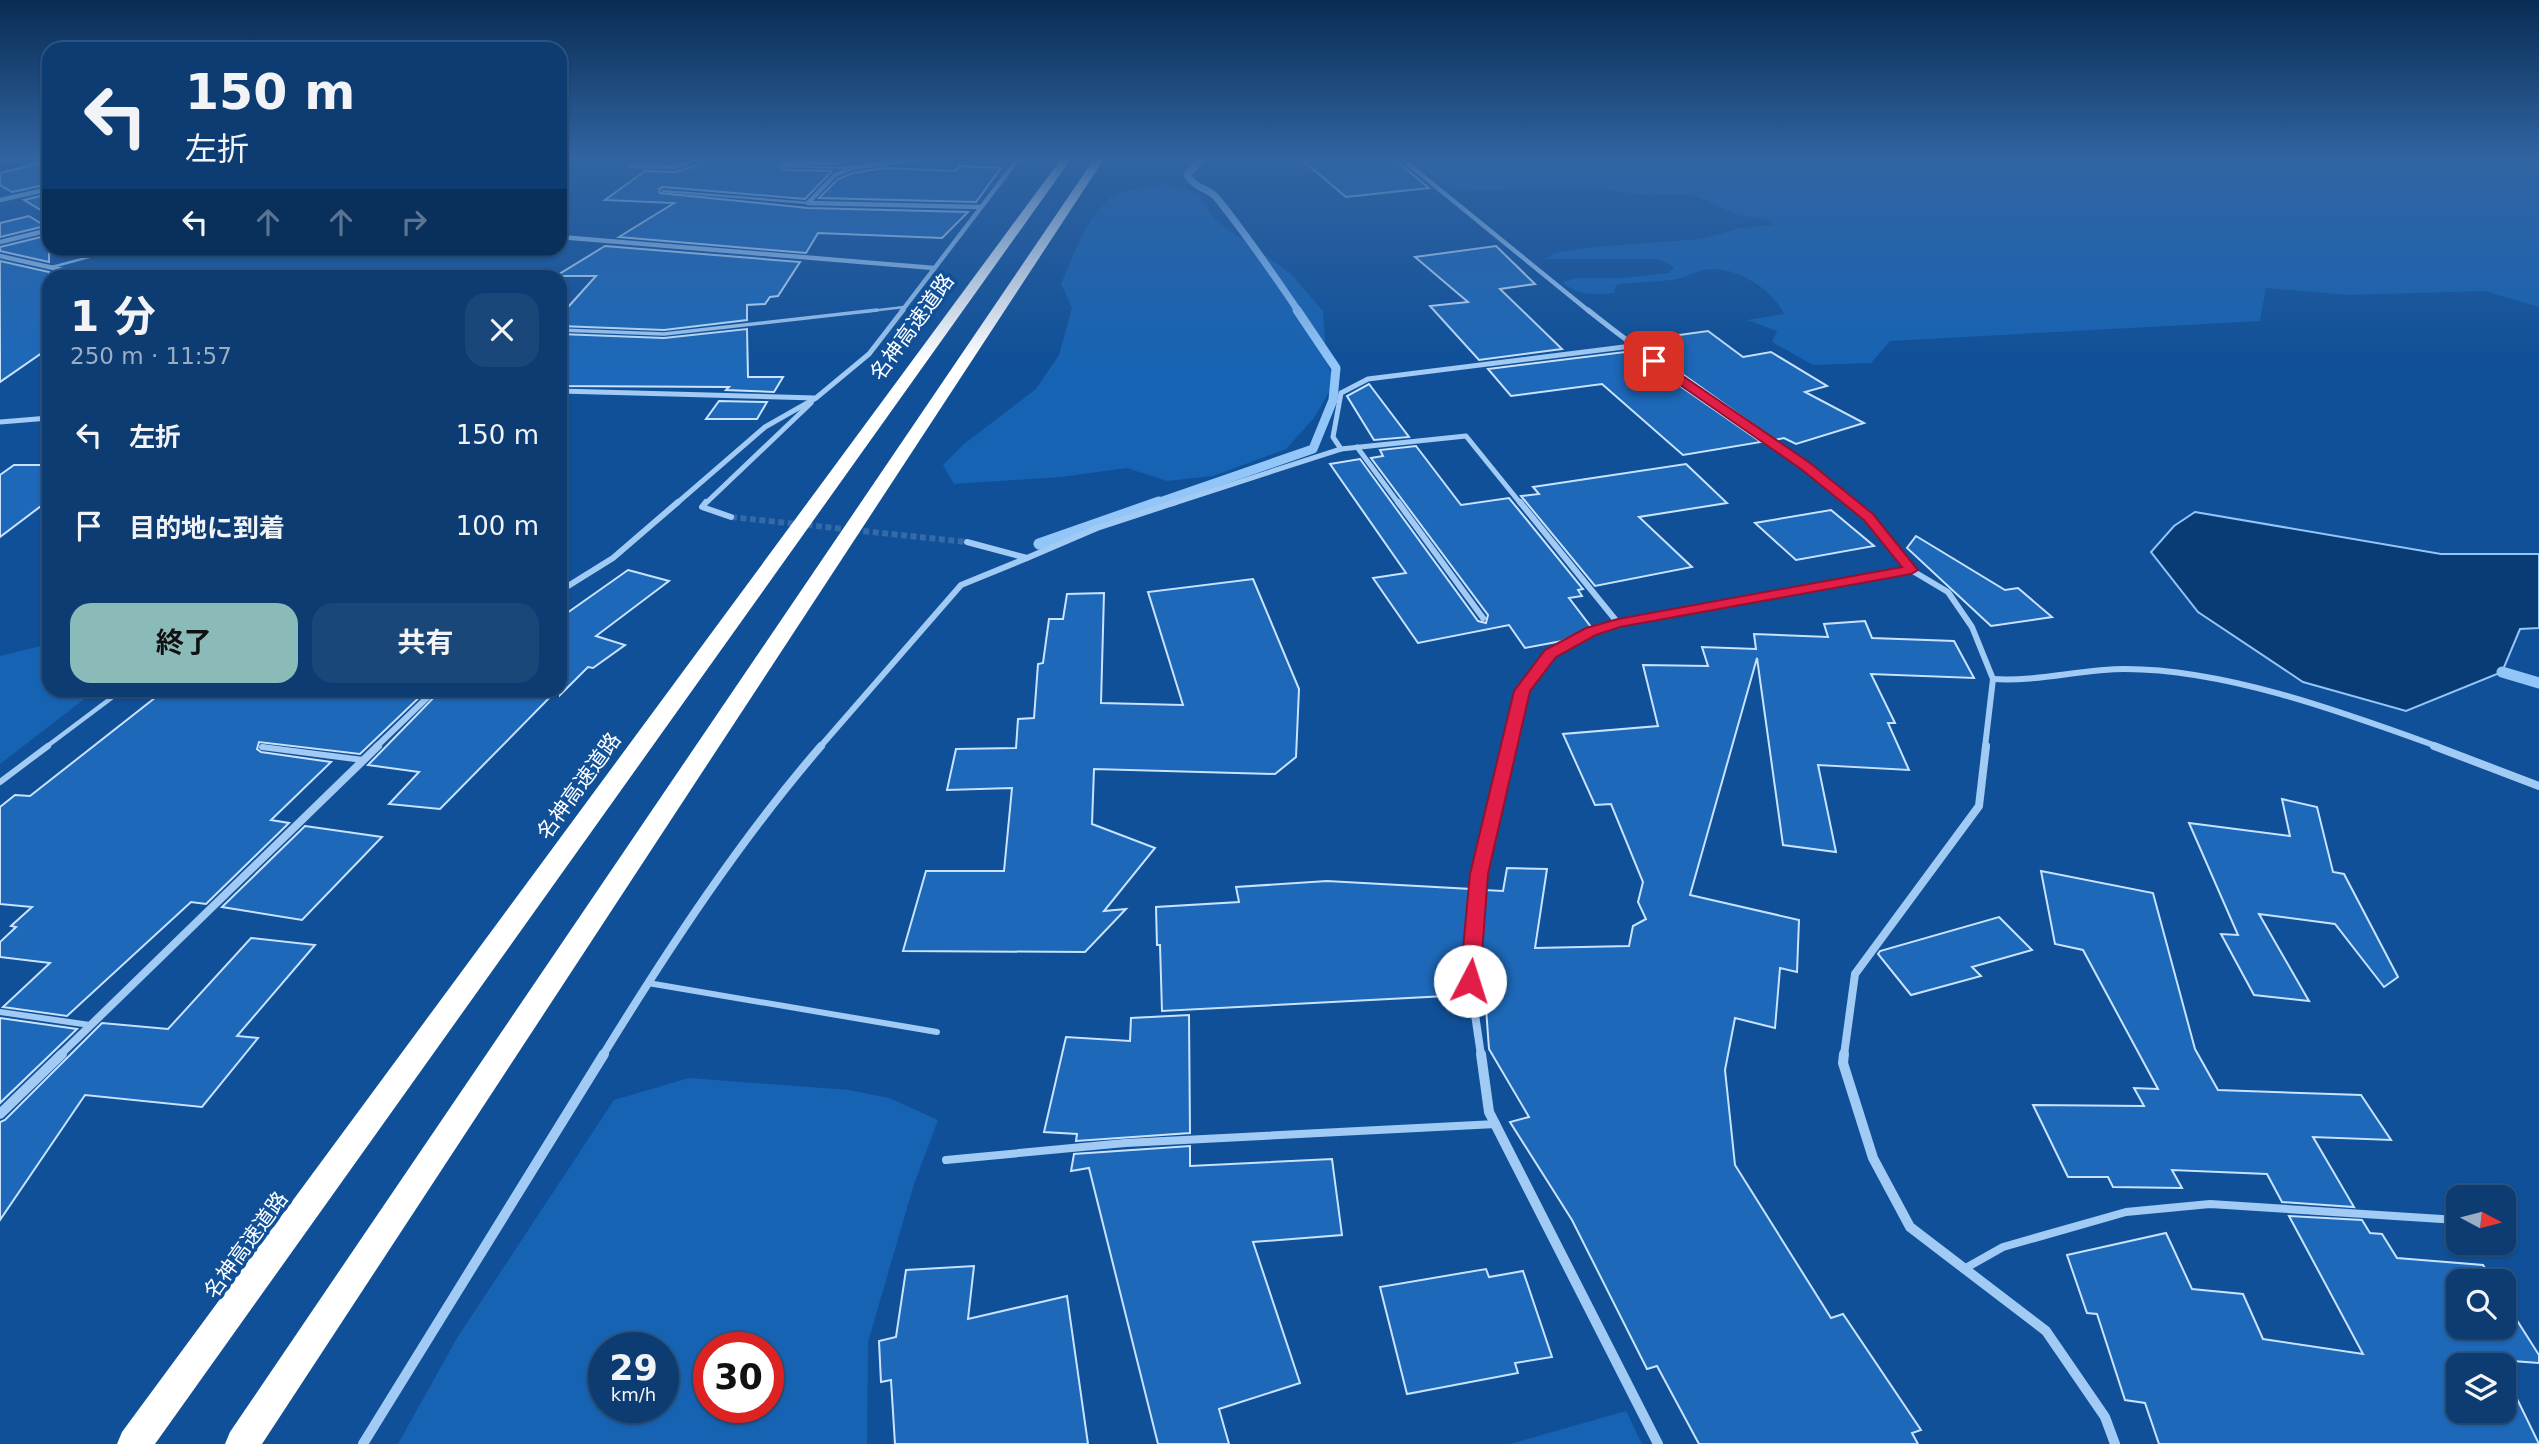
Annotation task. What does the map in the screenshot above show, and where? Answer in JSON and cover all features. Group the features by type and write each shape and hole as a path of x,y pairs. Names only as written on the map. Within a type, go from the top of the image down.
{"highway":[{"name":"名神高速道路","path":"134,1444 1017,226"},
{"path":"242,1444 1053,226"}],"street":[{"path":"731,517 702,507 724,482 787,431 816,398 869,354 966,226"},
{"path":"1485,226 1632,346 1816,474 1868,517 1911,570 1948,592 1972,627 1993,679 1979,806 1855,974 1843,1063 1873,1158 1910,1227 2046,1331 2105,1417 2115,1444"},
{"path":"0,242 42,232"},
{"path":"567,238 934,268"},
{"path":"0,256 60,270"},
{"path":"1341,449 1333,437 1342,393 1368,379 1632,346"},
{"path":"567,391 816,398"},
{"path":"567,586 612,558 765,427 816,398"},
{"path":"0,422 42,419"},
{"path":"363,1444 648,983 774,800 961,585 1097,528 1341,449 1466,436 1618,623"},
{"path":"1357,447 1483,618"},
{"path":"967,542 1027,558"},
{"path":"1658,1444 1489,1112 1470,981 1479,874 1522,691 1550,654 1591,631 1618,623 1911,570"},
{"path":"1993,679 2017,682 2124,669 2208,678 2300,701 2385,727 2539,786"},
{"path":"0,1114 428,697"}],"lane":[{"path":"50,268 94,256"},
{"path":"567,330 664,334 905,307"},
{"path":"0,782 113,697"},
{"path":"262,747 363,760"},
{"path":"648,983 937,1032"},
{"path":"0,1012 90,1025"},
{"path":"946,1160 1125,1143 1496,1124"},
{"path":"1964,1269 2003,1247 2126,1212 2210,1204 2446,1219"}],"shaded area":[{"path":"1087,226 1224,226 1290,273 1323,311 1326,360 1335,382 1314,418 1286,449 1213,476 1167,481 1127,468 1061,477 954,484 943,465 964,444 1036,389 1059,355 1072,308 1061,284"},
{"path":"2539,226 2539,307 2485,291 2348,295 2266,288 2260,321 1890,341 1871,363 1813,365 1772,342 1777,331 1747,320 1784,314 1761,287 1739,274 1715,269 1703,270 1677,279 1616,285 1614,293 1593,294 1574,290 1562,282 1577,278 1624,278 1669,273 1674,267 1659,259 1545,259 1554,253 1593,247 1701,239 1741,228"},
{"path":"2195,512 2441,554 2539,554 2539,628 2520,629 2502,672 2406,711 2303,682 2198,612 2151,552 2174,526"},
{"path":"42,646 42,697 87,697 0,764 0,656"},
{"path":"689,1078 849,1090 889,1098 938,1120 914,1184 868,1342 867,1444 398,1444 457,1338 614,1100"},
{"path":"1626,1411 1642,1444 1510,1444"}],"building":[{"path":"0,226 42,226 42,227 0,237"},
{"path":"636,226 954,226 942,238 818,233 806,253 619,237"},
{"path":"42,237 42,256 49,256 49,262 0,251 0,247"},
{"path":"605,246 800,262 778,296 770,297 765,304 747,305 747,320 664,330 567,326 567,308 596,276 567,276 566,270"},
{"path":"1496,246 1535,284 1500,289 1562,349 1479,360 1430,306 1468,302 1415,257"},
{"path":"0,261 42,270 42,353 0,382"},
{"path":"747,329 748,377 783,377 774,392 726,390 729,387 567,386 567,334 664,338"},
{"path":"1708,331 1743,357 1771,352 1827,386 1805,392 1864,423 1796,444 1784,438 1775,440 1636,341"},
{"path":"1633,351 1761,442 1683,455 1602,384 1511,396 1488,369"},
{"path":"1369,384 1409,437 1374,440 1347,396"},
{"path":"719,401 767,402 757,419 706,419"},
{"path":"1416,446 1461,505 1509,498 1583,589 1578,590 1582,596 1569,598 1591,627 1562,641 1525,648 1509,625 1418,643 1373,578 1406,573 1330,464 1360,459 1478,621 1486,623 1488,615 1371,458 1383,456 1380,450"},
{"path":"1686,464 1727,503 1639,517 1692,567 1595,586 1521,496 1539,494 1533,487"},
{"path":"14,465 42,465 42,505 0,537 0,475"},
{"path":"1831,510 1874,546 1796,560 1755,523"},
{"path":"1916,536 2005,590 2018,588 2052,617 1991,626 1907,548"},
{"path":"628,570 669,581 596,636 625,645 593,668 588,667 567,688 567,613"},
{"path":"1253,579 1299,689 1296,757 1275,774 1094,769 1092,824 1155,848 1104,911 1126,909 1085,952 903,951 926,871 1004,871 1012,788 947,790 956,749 1016,748 1018,719 1034,718 1038,664 1043,663 1049,619 1063,619 1067,594 1104,593 1101,703 1183,705 1148,592"},
{"path":"1865,621 1872,638 1954,641 1974,678 1871,674 1895,723 1888,723 1909,770 1818,765 1836,852 1783,845 1757,658 1690,895 1799,920 1797,972 1780,968 1775,1028 1735,1018 1725,1070 1735,1165 1831,1318 1843,1314 1921,1430 1912,1433 1918,1444 1699,1444 1657,1366 1647,1369 1572,1220 1510,1122 1529,1117 1489,1049 1485,994 1479,994 1477,981 1484,890 1503,891 1507,868 1547,869 1535,948 1629,946 1633,926 1646,919 1638,902 1643,882 1611,804 1595,805 1563,734 1658,726 1643,665 1708,666 1702,647 1756,649 1754,634 1828,637 1824,624"},
{"path":"156,697 420,697 360,754 259,742 257,749 261,752 331,762 271,820 289,823 206,904 191,902 67,1016 3,1007 50,963 0,957 0,942 16,927 11,926 32,907 0,904 0,807 15,795 30,796"},
{"path":"434,697 550,697 440,809 389,804 419,772 368,765"},
{"path":"2282,799 2317,807 2333,872 2344,874 2398,977 2384,987 2335,924 2259,914 2309,1001 2254,995 2221,934 2238,935 2189,823 2290,836"},
{"path":"305,826 382,837 302,920 222,907"},
{"path":"2041,871 2153,893 2195,1049 2218,1090 2361,1095 2391,1140 2313,1137 2354,1207 2282,1202 2267,1174 2172,1170 2182,1188 2113,1187 2108,1177 2068,1177 2033,1105 2144,1106 2134,1088 2158,1089 2083,950 2055,944"},
{"path":"1327,881 1471,889 1463,980 1465,995 1162,1011 1156,907 1239,902 1236,887"},
{"path":"1999,917 2032,950 1972,967 1981,976 1911,995 1878,954 1880,951"},
{"path":"251,938 315,945 237,1036 258,1038 202,1107 85,1095 0,1220 0,1122 102,1023 168,1029"},
{"path":"1189,1015 1190,1133 1076,1141 1077,1134 1044,1132 1066,1037 1130,1041 1131,1018"},
{"path":"0,1018 77,1029 0,1103"},
{"path":"1190,1146 1190,1166 1332,1159 1342,1235 1253,1242 1300,1383 1219,1409 1229,1444 1158,1444 1089,1168 1071,1171 1074,1154"},
{"path":"2289,1216 2362,1220 2370,1233 2382,1234 2397,1258 2483,1265 2486,1269 2446,1269 2446,1339 2516,1339 2516,1319 2539,1355 2539,1363 2516,1361 2516,1353 2446,1353 2446,1423 2516,1423 2516,1397 2539,1444 2159,1444 2145,1403 2125,1400 2097,1314 2087,1313 2067,1255 2166,1233 2192,1289 2243,1294 2263,1339 2363,1354"},
{"path":"974,1266 968,1319 1067,1296 1088,1444 895,1444 891,1380 881,1382 879,1341 896,1337 906,1270"},
{"path":"1486,1269 1489,1277 1523,1271 1552,1357 1515,1363 1518,1373 1407,1394 1380,1287"}],"waterway":[{"path":"1238,226 1299,312"},
{"path":"1154,504 1313,449 1333,400 1336,368 1297,310"},
{"path":"1039,544 1159,502"},
{"path":"2502,672 2539,683"}],"tunnel":[{"path":"731,517 967,542"}],"route":[{"path":"1470,981 1479,874 1522,691 1550,654 1591,631 1618,623 1911,570 1868,517 1805,466 1654,361"}]}
